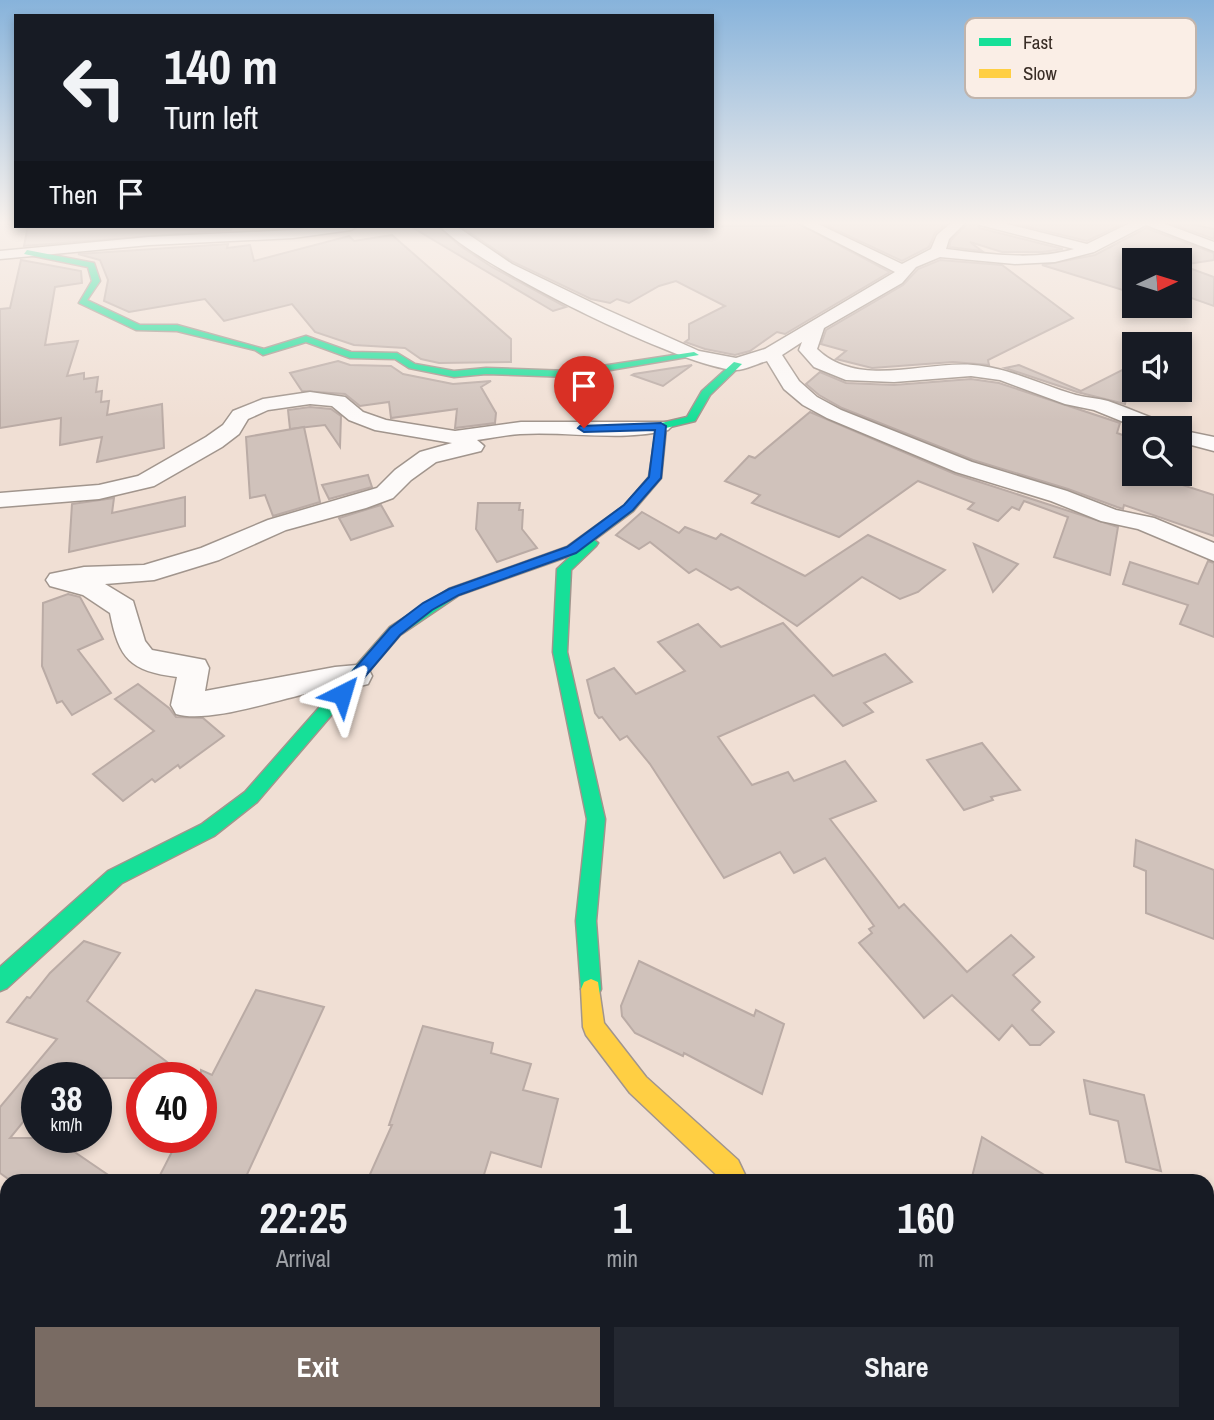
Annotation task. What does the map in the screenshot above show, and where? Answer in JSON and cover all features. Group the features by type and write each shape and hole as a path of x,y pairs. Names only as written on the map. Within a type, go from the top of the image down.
{"street":[{"path":"91,288 82,301 139,328 177,328 258,348 263,352 306,339 350,355 397,356 412,366 439,373 486,371 569,374 694,355"},
{"path":"550,288 694,355 737,364"},
{"path":"0,500 99,492 146,481 214,442 231,429 240,415 262,405 310,397 338,401 356,416 382,426 455,437 521,428 624,429 661,426 691,419 706,393 737,364 772,353 879,288"},
{"path":"816,327 808,350 833,370 866,376 971,370 1004,375 1072,400 1099,405 1127,416"},
{"path":"772,353 791,385 810,401 834,414 964,467 1059,496 1110,516 1145,523 1214,553"},
{"path":"661,426 655,478 629,508 564,569 561,652 596,819 586,921 594,1027 638,1085 732,1174"},
{"path":"357,676 330,677 268,692 187,705 194,667 154,664 138,656 129,642 123,608 92,588 59,580 84,576 145,574 210,554 277,525 386,493 402,475 428,457 445,450 502,442 521,428"},
{"path":"1192,438 1214,443"},
{"path":"0,981 115,877 208,830 251,797 395,631 454,592 572,550 629,508"}],"building":[{"path":"15,288 55,288 45,345 78,341 67,376 84,373 84,379 98,377 96,392 102,391 101,402 109,401 107,415 162,404 164,448 97,462 102,437 60,445 61,418 0,428 0,309 10,308"},
{"path":"106,288 453,288 511,339 511,362 439,363 421,359 405,348 354,345 315,332 292,304 224,321 205,299 129,312 104,301"},
{"path":"515,288 531,288 566,307 553,311"},
{"path":"568,288 655,288 629,303 617,299 610,303 591,299"},
{"path":"690,288 862,288 785,334 777,332 750,351 735,355 685,342 689,339 689,324 725,306"},
{"path":"897,288 1033,288 1073,318 988,360 989,365 953,362 872,368 836,359 846,351 821,344 826,330"},
{"path":"1192,288 1214,288 1214,306 1192,298"},
{"path":"338,361 350,365 391,366 403,374 453,384 491,381 481,387 496,413 495,423 455,428 457,409 391,418 389,402 360,406 345,394 302,391 290,373"},
{"path":"692,365 663,386 632,375 634,374"},
{"path":"1019,365 1081,391 1122,370 1122,402 1125,404 1077,392 1005,368"},
{"path":"820,372 846,383 894,385 971,379 999,383 1120,423 1117,433 1122,435 1122,486 1186,486 1214,495 1214,536 1124,505 1123,509 973,460 842,408 806,384"},
{"path":"310,407 331,409 341,416 340,447 325,425 290,429 288,410"},
{"path":"810,412 955,474 1118,527 1110,575 1054,557 1068,517 1024,501 1019,510 1012,507 998,521 968,509 974,503 918,481 839,537 752,503 760,495 725,481 749,456 755,458"},
{"path":"304,427 320,502 273,516 265,495 250,498 246,437"},
{"path":"368,475 372,487 329,499 322,485"},
{"path":"185,497 185,526 69,552 72,504 114,498 112,513"},
{"path":"478,503 520,503 519,510 523,510 522,529 537,548 497,562 476,529"},
{"path":"381,505 393,526 351,540 339,518"},
{"path":"642,512 679,533 685,527 716,539 721,534 805,576 868,535 945,570 918,592 900,599 862,577 797,626 738,587 731,590 696,569 689,573 650,542 639,549 616,535"},
{"path":"974,544 1018,564 993,592"},
{"path":"1208,561 1214,563 1214,637 1180,624 1188,605 1123,584 1130,562 1198,584"},
{"path":"68,594 80,597 103,639 78,650 111,693 72,715 62,701 57,703 42,666 43,603"},
{"path":"783,623 833,676 885,654 912,682 864,703 873,712 843,726 814,695 718,737 752,785 788,772 794,781 845,761 876,801 830,819 899,908 904,904 967,972 1011,935 1034,957 1013,975 1040,1002 1032,1010 1054,1032 1040,1045 1030,1045 1012,1025 999,1040 952,995 924,1018 859,943 872,933 869,929 874,926 825,858 794,873 780,852 724,878 650,764 627,736 620,740 602,717 599,718 595,713 587,680 614,668 636,694 685,671 658,642 698,624 721,647"},
{"path":"138,684 169,708 176,717 203,718 224,736 180,768 178,765 155,782 152,779 123,801 93,774 154,731 115,699"},
{"path":"982,743 1020,790 991,797 993,800 964,810 927,760"},
{"path":"1136,840 1214,870 1214,939 1146,913 1146,871 1134,866"},
{"path":"84,941 120,953 87,1001 167,1062 126,1062 126,1078 112,1078 112,1062 38,1062 57,1039 7,1022 27,997 30,998 50,973"},
{"path":"639,961 754,1016 756,1010 784,1024 762,1094 684,1053 683,1056 635,1033 622,1016 621,1006"},
{"path":"256,990 324,1007 247,1174 161,1174 171,1153 217,1153 217,1065"},
{"path":"423,1026 493,1043 491,1053 531,1064 523,1090 558,1099 541,1167 491,1152 484,1174 370,1174 392,1125 389,1125"},
{"path":"1084,1080 1144,1095 1161,1171 1126,1162 1118,1121 1090,1114"},
{"path":"21,1082 21,1125 10,1138 21,1138 21,1153 76,1153 107,1174 1,1174 0,1107"},
{"path":"982,1137 1043,1174 973,1174"}],"traffic: fast":[{"path":"91,288 82,301 139,328 177,328 258,348 263,352 306,339 350,355 397,356 412,366 454,374 486,371 569,374 694,355"},
{"path":"0,981 115,877 208,830 251,797 395,631 454,592 572,550 629,508 655,478 661,426 691,419 706,393 737,364"},
{"path":"591,989 586,921 596,819 560,652 564,569 592,543"}],"traffic: slow":[{"path":"591,989 594,1027 638,1085 732,1174"}],"route":[{"path":"342,694 395,631 428,607 454,592 572,550 629,508 655,478 661,426 584,428"}]}
